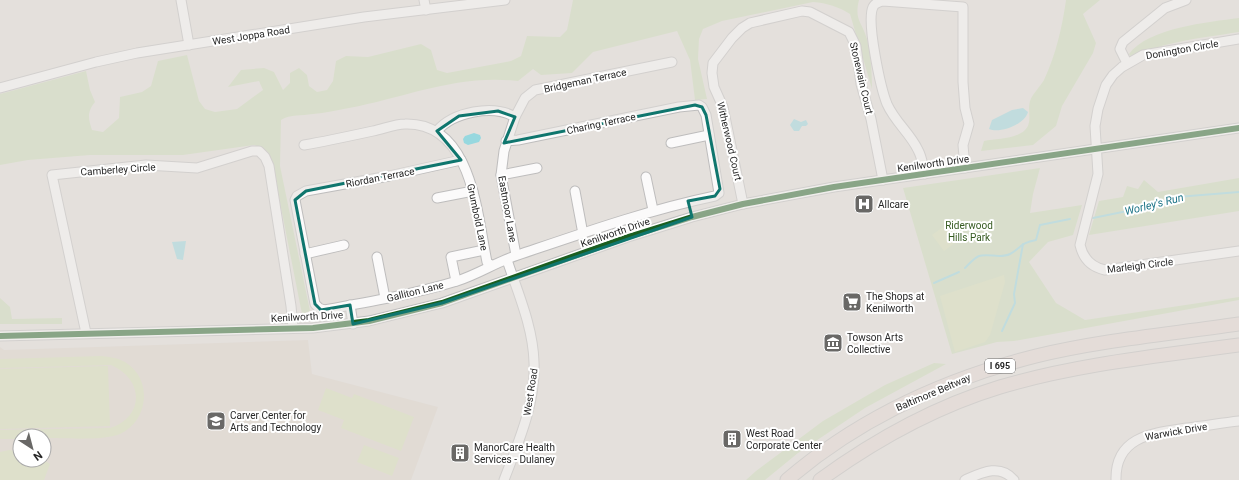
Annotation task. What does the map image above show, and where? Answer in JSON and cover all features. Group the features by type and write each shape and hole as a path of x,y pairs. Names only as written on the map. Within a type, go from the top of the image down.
{"highway":[{"name":"Baltimore Beltway","path":"787,480 832,446 882,414 955,381 992,368 1037,356 1084,347 1239,324"},
{"name":"Baltimore Beltway","path":"820,480 867,447 925,416 978,395 1042,376 1092,366 1239,345"},
{"path":"833,480 870,451 925,416"}],"street":[{"path":"181,0 189,45"},
{"path":"424,0 426,10"},
{"name":"West Joppa Road","path":"0,88 96,62 189,45 346,20 505,0"},
{"path":"1127,63 1120,49 1123,42 1165,8 1186,0"},
{"path":"925,174 916,146 894,117 887,102 878,70 873,36 872,9 878,2 929,3 963,8 963,82 969,124 963,145 965,168"},
{"name":"Stonewain Court","path":"774,17 802,11 810,12 849,32 856,46 861,84 871,119 883,180"},
{"name":"Witherwood Court","path":"743,204 723,107 713,82 713,63 742,28 750,23 774,17"},
{"name":"Donington Circle","path":"1098,149 1095,126 1102,96 1113,75 1127,63 1143,55 1239,39"},
{"name":"Bridgeman Terrace","path":"515,117 525,98 535,90 672,62"},
{"name":"Charing Terrace","path":"506,141 518,140 695,104 702,107 705,111 710,135"},
{"path":"304,145 404,124 422,125 437,131 449,120 482,111 498,111 515,117"},
{"name":"Eastmoor Lane","path":"515,117 506,141 501,175 516,255"},
{"name":"Kenilworth Drive","path":"0,336 293,328 352,324 394,316 442,303 628,237 692,217 743,204 883,180 1239,128"},
{"name":"Grumbold Lane","path":"437,131 461,160 468,174 473,191 487,262 491,265"},
{"path":"671,143 710,135"},
{"name":"Galliton Lane","path":"305,254 315,304 324,310 385,298 456,281 485,271 491,265 507,260 516,255 653,210 715,196 719,193 710,135"},
{"name":"Marleigh Circle","path":"1098,149 1098,174 1080,245 1082,253 1089,262 1098,269 1105,270 1239,251"},
{"name":"Camberley Circle","path":"86,333 52,175 146,165 198,168 252,151 259,151 265,157 269,166 292,306 293,328"},
{"name":"Riordan Terrace","path":"305,254 295,200 301,193 306,190 389,176 461,160"},
{"path":"501,175 537,168"},
{"path":"646,177 653,210"},
{"path":"437,198 473,191"},
{"path":"575,191 583,234"},
{"path":"688,201 692,217"},
{"path":"305,254 344,245"},
{"path":"456,281 451,257 484,250"},
{"path":"377,257 385,298"},
{"path":"507,260 513,279"},
{"name":"West Road","path":"504,480 527,416 533,384 534,364 529,324 513,279"},
{"path":"350,305 352,324"},
{"name":"Warwick Drive","path":"1116,480 1116,473 1121,457 1131,444 1145,435 1239,421"},
{"path":"964,480 991,470 1005,473 1014,480"}],"highlighted area":[{"path":"695,105 702,107 706,115 720,189 715,196 688,201 692,217 442,303 353,324 350,305 321,310 315,304 295,200 306,191 461,160 437,131 459,116 498,111 515,117 504,143"}],"shaded area":[{"name":"Carver Center for Arts and Technology","path":"308,340 312,374 438,407 411,480 0,480 0,347 4,350"}],"green space":[{"path":"573,0 859,0 857,12 859,21 867,39 871,64 872,89 850,14 833,6 813,2 722,21 703,29 699,39 698,59 707,99 695,100 690,60 677,31 593,52 572,73 541,75 533,69 518,81 474,81 453,84 349,108 285,118 281,120 280,166 310,311 302,314 273,167 270,159 261,148 254,145 183,155 90,155 28,160 0,165 0,94 86,71 90,90 95,102 89,112 92,130 103,132 119,118 120,97 142,92 151,86 158,61 187,55 199,101 205,109 215,112 237,109 263,90 259,81 228,87 241,70 264,68 274,72 283,90 290,83 290,73 299,68 307,75 309,86 317,92 327,90 333,81 336,61 346,56 368,57 421,44 431,50 437,70 447,73 511,61 521,56 527,36 560,37 567,30"},
{"path":"1066,0 1100,0 1083,14 1096,43 1093,53 1062,106 1056,126 1033,145 981,151 984,141 1016,135 1025,130 1029,124 1030,101 1044,80 1052,60 1060,31"},
{"path":"1239,18 1239,32 1198,38 1158,47 1131,57 1129,54 1138,45 1164,32 1196,24"},
{"name":"Riderwood Hills Park","path":"1040,168 1030,213 1082,205 1073,235 1048,242 1029,262 1056,303 1085,320 1239,297 1239,300 1014,341 997,342 952,354 903,188"},
{"path":"1239,178 1239,211 1089,235 1099,201 1123,197 1127,186 1138,189 1144,180 1158,192"},
{"path":"953,220 964,236 944,251 932,235"},
{"path":"1004,275 1005,282 990,335 985,342 955,352 940,296"},
{"path":"0,298 10,307 12,319 62,318 62,324 0,324"},
{"path":"102,356 117,359 125,362 134,369 140,379 144,400 142,410 137,420 130,428 120,434 104,438 52,438 52,429 110,428 121,423 130,415 136,398 130,379 122,371 111,365 0,368 0,359"},
{"path":"934,363 946,364 865,408 798,453 765,480 746,480 823,421 885,385"},
{"path":"108,366 110,426 0,429 0,369"},
{"path":"326,388 352,398 354,394 414,417 401,451 341,428 344,420 318,410"},
{"path":"0,430 12,430 12,439 0,439"},
{"path":"364,445 399,458 392,476 357,462"},
{"path":"12,451 12,468 48,468 44,480 0,480 0,452"}],"water":[{"path":"1023,108 1028,112 1026,116 1017,124 1005,129 989,129 992,120 1012,110"},
{"path":"794,119 801,122 806,120 808,124 806,126 802,126 799,131 794,131 790,125"},
{"path":"474,133 480,135 481,138 479,142 468,145 464,143 463,139 465,136"},
{"path":"186,241 183,260 177,259 172,242"}],"waterway":[{"name":"Worley's Run","path":"1093,218 1152,206 1177,197 1239,192"},
{"name":"Worley's Run","path":"965,268 979,256 998,256 1010,254 1024,244 1036,240 1040,225 1070,219"},
{"name":"Worley's Run","path":"1002,331 1015,303 1014,294 1023,244"},
{"path":"934,283 959,272"}],"cycle path":[{"path":"0,336 313,328 369,321 442,303 628,237 692,217 743,204 834,187 1239,128"}],"place":[{"name":"Allcare","path":"864,204"},
{"name":"The Shops at Kenilworth","path":"852,302"},
{"name":"Towson Arts Collective","path":"833,343"},
{"name":"Carver Center for Arts and Technology","path":"216,421"},
{"name":"West Road Corporate Center","path":"732,439"},
{"name":"ManorCare Health Services - Dulaney","path":"460,453"}]}
